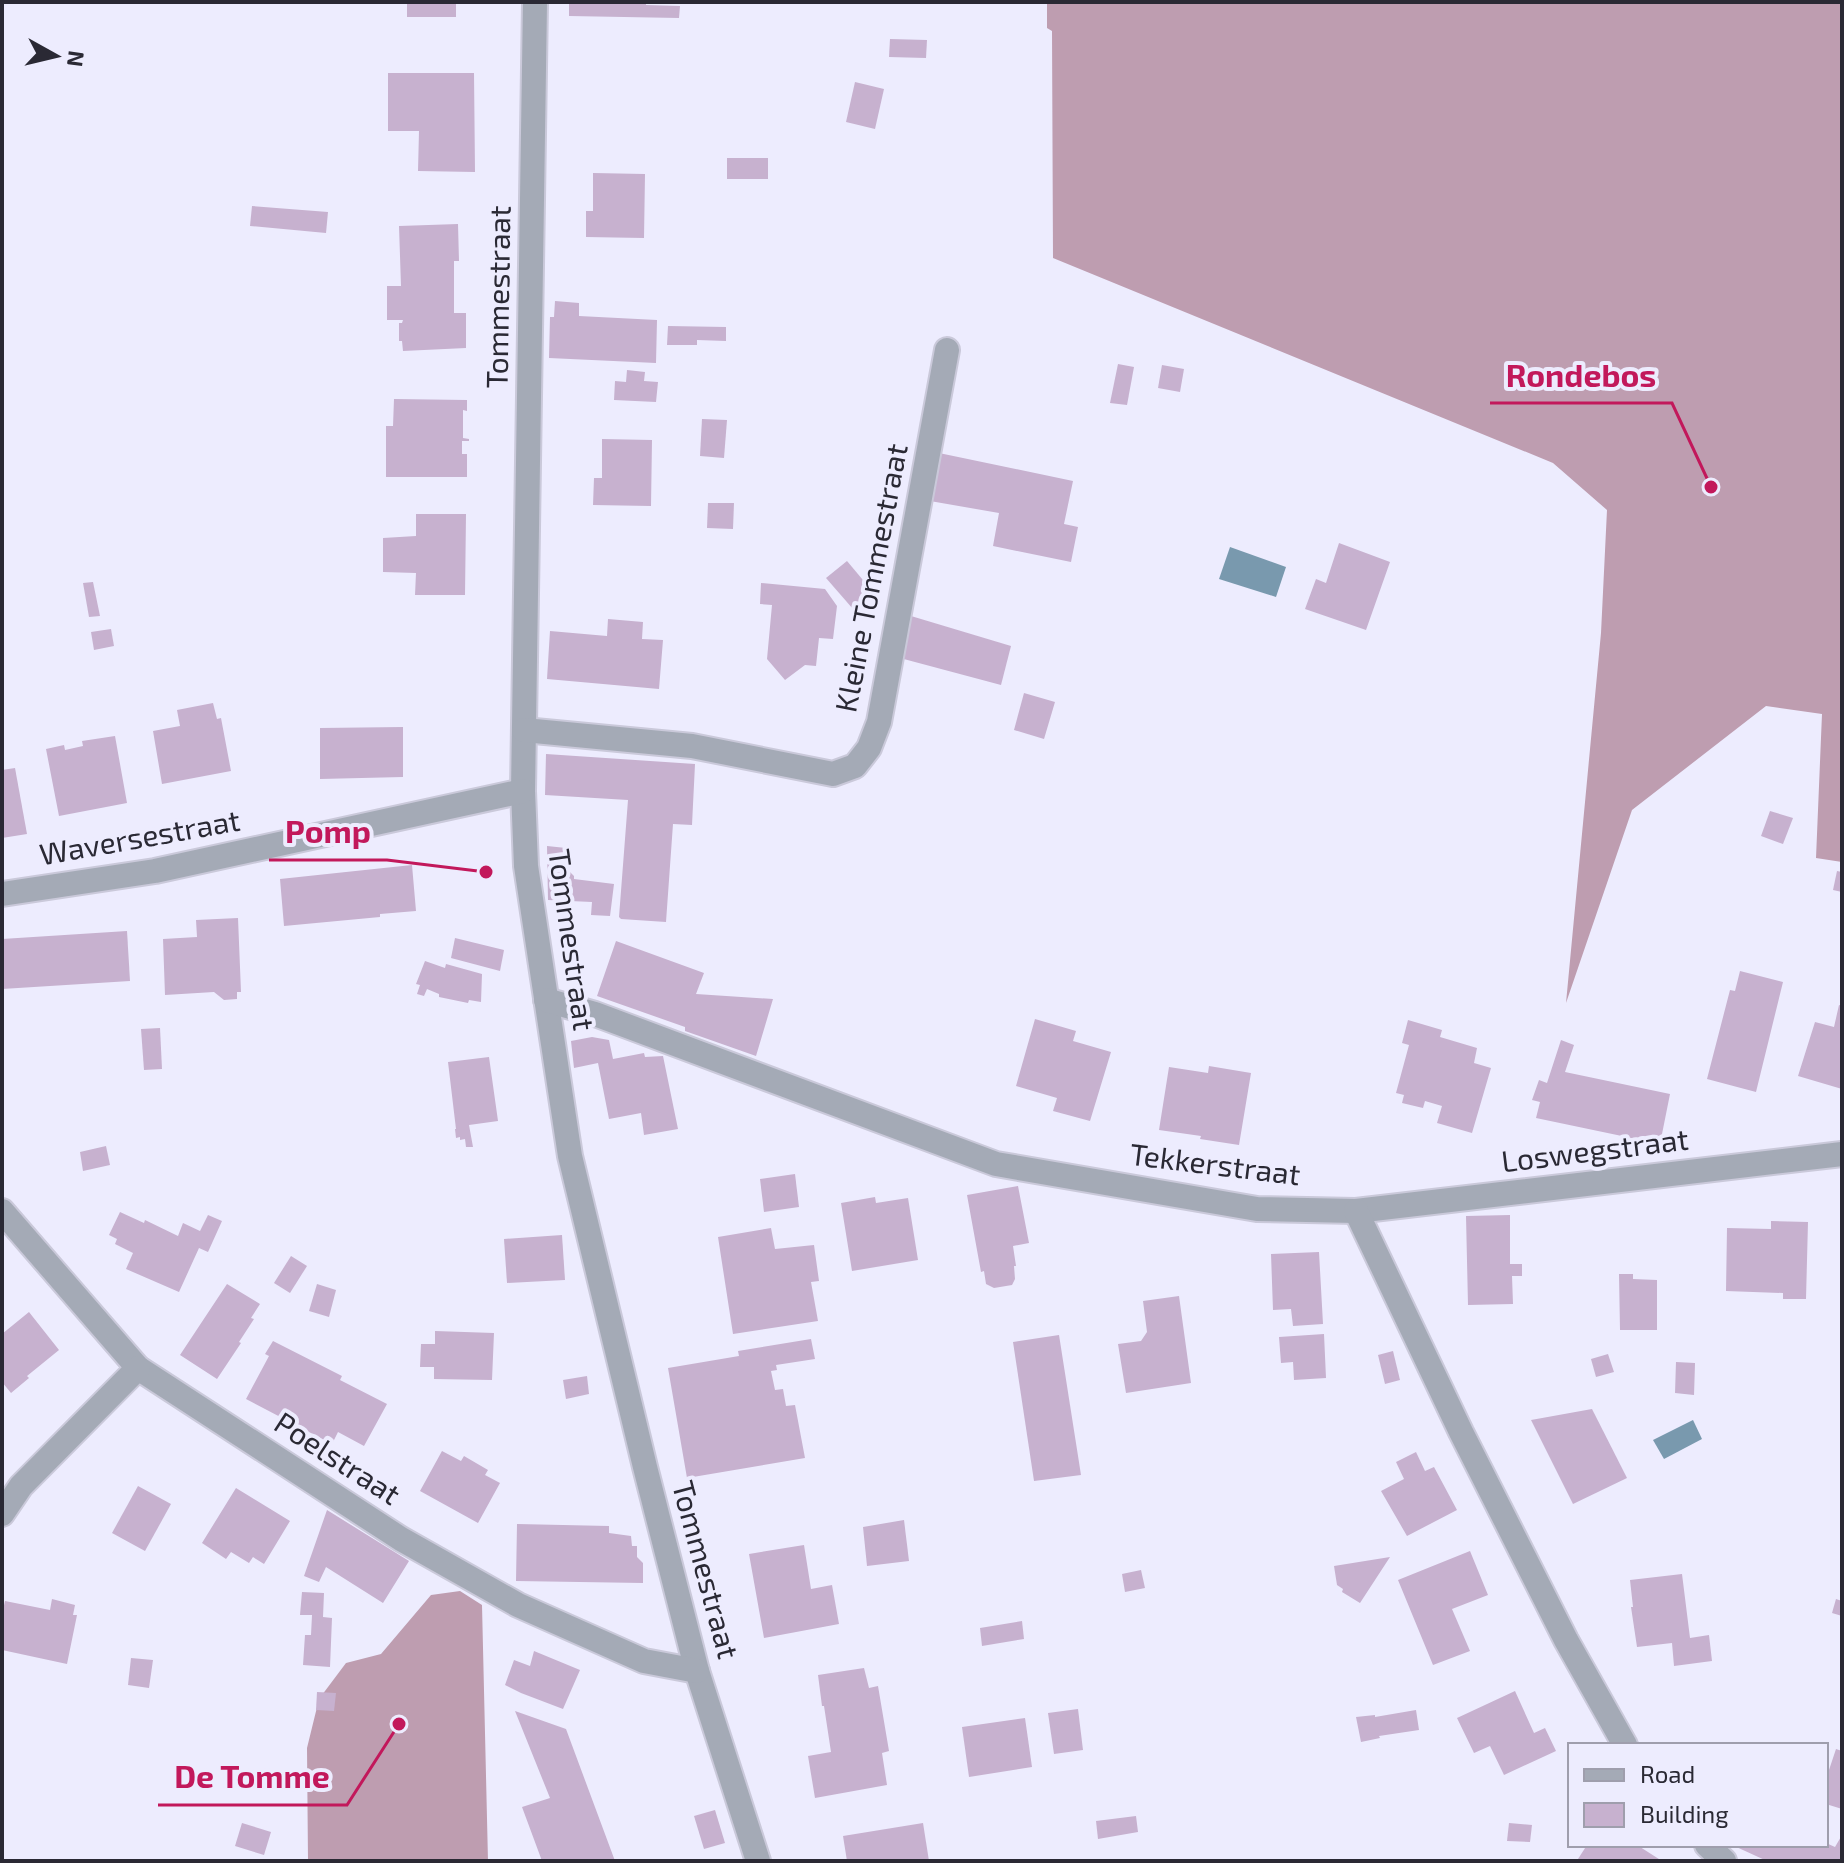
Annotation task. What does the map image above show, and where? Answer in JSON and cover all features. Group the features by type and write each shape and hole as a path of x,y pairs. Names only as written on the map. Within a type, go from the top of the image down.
{"street":[{"name":"Tommestraat","path":"535,2 523,791 526,866 570,1156 697,1671 758,1861"},
{"name":"Kleine Tommestraat","path":"524,730 692,746 833,774 855,766 869,748 879,722 947,350"},
{"name":"Waversestraat","path":"2,894 155,871 523,791"},
{"name":"Tekkerstraat","path":"546,1000 595,1014 996,1164 1257,1209 1356,1211"},
{"name":"Loswegstraat","path":"1356,1211 1842,1154"},
{"name":"Poelstraat","path":"2,1211 138,1368 401,1539 518,1605 644,1661 697,1671"},
{"path":"1356,1211 1461,1432 1566,1640 1624,1743"},
{"path":"2,1514 21,1486 138,1368"},
{"path":"1709,1847 1724,1861"}],"shaded area":[{"path":"1047,2 1842,2 1842,862 1816,858 1822,714 1766,706 1632,810 1566,1003 1601,633 1607,510 1553,463 1053,258 1052,31 1047,28"},
{"path":"460,1591 482,1605 488,1861 308,1861 307,1748 319,1699 346,1663 381,1654 431,1595"}],"water":[{"path":"1230,547 1286,567 1276,597 1219,579"},
{"path":"1693,1420 1702,1439 1664,1459 1653,1440"}],"building":[{"path":"407,2 456,2 456,17 407,17"},
{"path":"569,2 646,2 646,5 680,6 679,18 569,16"},
{"path":"890,39 927,40 926,58 889,57"},
{"path":"388,73 474,73 475,172 418,171 419,131 388,131"},
{"path":"855,82 884,89 875,129 846,122"},
{"path":"727,158 768,158 768,179 727,179"},
{"path":"593,173 645,174 644,238 586,237 586,211 593,211"},
{"path":"252,206 328,212 326,233 250,226"},
{"path":"458,224 459,261 454,261 454,313 466,313 466,348 403,351 402,341 399,341 399,323 403,320 387,320 387,286 401,286 399,226"},
{"path":"555,301 579,303 579,316 657,320 656,363 549,358 550,317 554,317"},
{"path":"668,326 726,327 726,341 697,340 697,345 667,345"},
{"path":"1118,364 1134,367 1127,405 1110,403"},
{"path":"1162,365 1184,369 1180,392 1158,388"},
{"path":"627,370 645,372 644,381 658,382 656,402 614,400 615,381 626,382"},
{"path":"394,399 467,400 467,411 463,410 463,438 469,441 462,441 462,454 467,454 467,477 386,477 386,426 393,426"},
{"path":"702,419 727,420 724,458 700,456"},
{"path":"602,439 652,440 651,506 593,505 594,478 602,478"},
{"path":"939,453 1073,481 1064,524 1078,527 1071,562 993,546 999,513 930,501"},
{"path":"708,503 734,503 733,529 707,528"},
{"path":"416,514 466,514 465,595 415,595 416,573 383,572 383,538 416,536"},
{"path":"1339,543 1390,562 1366,630 1305,609 1316,579 1326,583"},
{"path":"847,561 873,592 853,609 826,578"},
{"path":"93,582 100,616 89,617 83,583"},
{"path":"761,583 825,589 837,606 833,639 819,638 816,666 805,665 785,680 767,659 772,605 760,604"},
{"path":"911,616 1011,646 1001,685 900,658"},
{"path":"608,619 643,622 642,639 663,640 659,689 547,679 550,631 607,636"},
{"path":"111,629 114,646 94,650 91,632"},
{"path":"1024,693 1055,702 1044,739 1014,730"},
{"path":"213,703 217,719 221,718 231,771 162,784 153,731 180,726 177,710"},
{"path":"403,727 403,777 320,779 320,728"},
{"path":"115,736 127,803 59,816 46,749 64,745 65,750 83,746 82,741"},
{"path":"546,754 695,764 692,825 673,824 666,922 619,917 628,800 545,795"},
{"path":"15,768 27,834 2,838 2,770"},
{"path":"1770,811 1793,818 1783,844 1761,836"},
{"path":"547,846 566,848 565,867 574,879 614,884 610,916 591,915 592,902 548,900"},
{"path":"412,865 416,911 284,926 280,879"},
{"path":"1837,871 1842,872 1842,892 1833,890"},
{"path":"238,918 241,992 237,992 237,999 224,1000 214,992 165,995 163,939 197,937 196,920"},
{"path":"127,931 130,981 2,989 2,939"},
{"path":"455,938 504,950 500,971 451,958"},
{"path":"616,941 704,973 696,994 773,999 756,1056 597,996"},
{"path":"425,961 482,974 481,1002 469,1000 468,1003 439,997 439,994 427,989 424,996 417,994 420,985 416,984"},
{"path":"1740,971 1783,982 1756,1092 1707,1079 1730,990 1735,991"},
{"path":"1839,1005 1842,1006 1842,1089 1798,1076 1815,1022 1834,1027"},
{"path":"1035,1019 1076,1031 1073,1041 1111,1052 1090,1121 1053,1111 1057,1098 1016,1086"},
{"path":"1408,1020 1442,1030 1440,1037 1477,1048 1474,1063 1491,1068 1472,1133 1437,1123 1442,1106 1425,1101 1423,1108 1402,1103 1404,1095 1396,1093 1409,1045 1402,1043"},
{"path":"160,1028 162,1069 144,1070 141,1029"},
{"path":"592,1037 609,1040 613,1059 644,1053 645,1057 663,1056 678,1129 644,1135 641,1113 609,1119 598,1063 574,1068 571,1041"},
{"path":"1561,1040 1574,1045 1565,1072 1670,1094 1660,1144 1536,1118 1540,1102 1532,1100 1539,1080 1547,1083"},
{"path":"489,1057 498,1121 469,1125 473,1147 466,1147 465,1139 456,1138 448,1062"},
{"path":"1209,1066 1251,1073 1239,1145 1159,1130 1169,1067 1208,1073"},
{"path":"106,1146 110,1165 83,1171 80,1152"},
{"path":"795,1174 799,1207 764,1212 760,1179"},
{"path":"1018,1186 1029,1243 1013,1246 1016,1266 1012,1285 994,1288 986,1284 984,1271 981,1272 967,1195"},
{"path":"875,1197 876,1203 908,1198 918,1260 852,1271 841,1203"},
{"path":"120,1212 178,1236 183,1223 200,1231 208,1215 222,1221 208,1252 199,1248 179,1292 126,1269 133,1253 115,1244 117,1239 109,1235"},
{"path":"1510,1215 1510,1264 1522,1264 1522,1276 1512,1276 1513,1304 1468,1305 1466,1216"},
{"path":"1771,1221 1808,1222 1806,1299 1783,1299 1783,1293 1726,1291 1727,1228 1771,1229"},
{"path":"771,1228 775,1249 814,1245 819,1281 811,1282 818,1321 733,1334 718,1237"},
{"path":"562,1235 565,1280 507,1283 504,1239"},
{"path":"1319,1252 1323,1324 1293,1326 1291,1309 1273,1310 1271,1254"},
{"path":"291,1256 307,1266 290,1293 274,1283"},
{"path":"1619,1274 1633,1274 1633,1279 1657,1280 1657,1330 1620,1330"},
{"path":"227,1284 260,1304 241,1343 217,1379 180,1355"},
{"path":"317,1284 336,1290 329,1317 309,1311"},
{"path":"1179,1296 1191,1383 1126,1393 1118,1344 1141,1341 1147,1332 1143,1301"},
{"path":"29,1312 59,1350 11,1393 2,1382 2,1334"},
{"path":"435,1331 494,1333 492,1380 434,1379 434,1367 420,1367 421,1344 435,1344"},
{"path":"1324,1334 1326,1378 1294,1380 1293,1362 1281,1363 1279,1337"},
{"path":"1059,1335 1081,1475 1034,1481 1013,1342"},
{"path":"811,1339 815,1359 776,1365 777,1370 771,1371 775,1390 783,1389 786,1406 795,1405 805,1458 687,1478 668,1368 739,1356 738,1351"},
{"path":"273,1341 342,1376 340,1380 387,1404 364,1446 338,1432 332,1444 246,1399 269,1356 265,1354"},
{"path":"1393,1351 1400,1380 1385,1384 1378,1355"},
{"path":"1608,1354 1614,1372 1596,1377 1591,1359"},
{"path":"1676,1362 1695,1363 1694,1395 1675,1393"},
{"path":"587,1376 589,1394 566,1399 563,1380"},
{"path":"1592,1409 1627,1478 1573,1504 1531,1420"},
{"path":"442,1451 461,1461 464,1456 488,1470 485,1475 500,1483 478,1523 420,1491"},
{"path":"1416,1452 1425,1471 1434,1467 1457,1510 1407,1536 1381,1491 1404,1479 1396,1462"},
{"path":"138,1486 171,1504 145,1551 112,1533"},
{"path":"236,1488 290,1521 264,1564 253,1557 249,1563 231,1552 226,1559 202,1543"},
{"path":"327,1510 409,1561 383,1603 326,1567 319,1582 304,1576"},
{"path":"904,1520 909,1561 867,1566 863,1527"},
{"path":"517,1524 609,1526 609,1533 631,1536 632,1546 637,1546 637,1557 643,1563 643,1583 516,1581"},
{"path":"804,1545 811,1589 832,1585 839,1624 764,1638 749,1554"},
{"path":"1470,1551 1488,1595 1452,1609 1470,1651 1433,1665 1398,1580"},
{"path":"1390,1557 1360,1603 1342,1592 1343,1589 1337,1585 1334,1566"},
{"path":"1141,1570 1145,1588 1125,1592 1122,1574"},
{"path":"1682,1574 1690,1638 1709,1635 1712,1661 1674,1666 1672,1643 1637,1647 1630,1580"},
{"path":"302,1592 324,1593 323,1617 332,1618 330,1667 303,1665 305,1635 311,1635 312,1615 300,1615"},
{"path":"52,1599 75,1605 73,1615 77,1615 67,1664 2,1650 5,1601 50,1610"},
{"path":"1836,1599 1842,1601 1842,1616 1832,1613"},
{"path":"1022,1621 1024,1639 982,1646 980,1628"},
{"path":"534,1651 580,1670 563,1709 505,1685 514,1660 530,1666"},
{"path":"131,1658 153,1660 149,1688 128,1685"},
{"path":"864,1668 869,1688 878,1686 889,1751 882,1753 887,1785 815,1798 808,1756 831,1752 818,1675"},
{"path":"1515,1691 1534,1733 1545,1728 1556,1751 1504,1775 1490,1746 1474,1753 1457,1718"},
{"path":"317,1692 336,1693 334,1711 316,1710"},
{"path":"1078,1709 1083,1750 1054,1754 1048,1713"},
{"path":"1416,1710 1419,1730 1361,1742 1356,1717"},
{"path":"515,1711 566,1729 615,1861 542,1861 522,1807 550,1798"},
{"path":"1025,1718 1032,1767 969,1777 962,1727"},
{"path":"1836,1749 1842,1751 1842,1809 1828,1805 1828,1773"},
{"path":"715,1810 725,1843 704,1849 694,1816"},
{"path":"1136,1816 1138,1832 1098,1839 1096,1821"},
{"path":"242,1823 271,1832 264,1855 235,1846"},
{"path":"923,1823 929,1861 847,1861 843,1836"},
{"path":"1509,1823 1532,1825 1530,1842 1507,1841"},
{"path":"1842,1835 1842,1861 1767,1861 1736,1847 1828,1847 1828,1844 1835,1847"},
{"path":"1586,1847 1640,1847 1662,1861 1580,1861 1578,1859"}],"place":[{"name":"Rondebos","path":"1711,487"},
{"name":"Pomp","path":"486,872"},
{"name":"De Tomme","path":"399,1724"}]}
